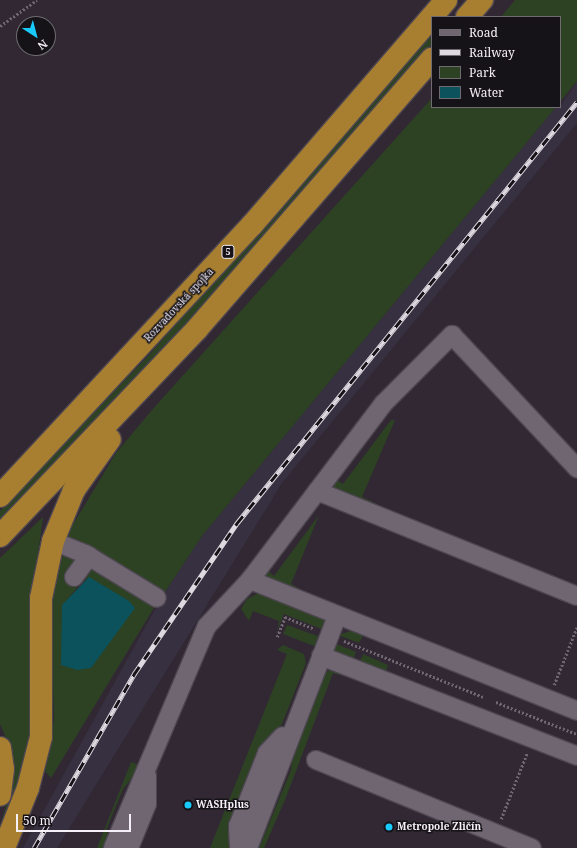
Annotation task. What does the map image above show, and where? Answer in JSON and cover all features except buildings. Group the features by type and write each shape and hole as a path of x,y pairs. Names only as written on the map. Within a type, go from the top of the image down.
{"highway":[{"name":"Rozvadovská spojka","path":"432,16 446,0"},
{"path":"468,16 482,0"},
{"name":"Rozvadovská spojka","path":"0,496 252,226 431,17"},
{"path":"0,536 197,329 431,60"},
{"path":"4,848 21,806 41,737 41,598 54,541 81,478 197,329"},
{"path":"0,748 4,769 0,795"},
{"path":"0,835 21,806"}],"lane":[{"path":"125,848 124,840 207,626 250,580 383,404 452,335 577,468"},
{"path":"317,491 577,596"},
{"path":"54,541 89,556 157,598"},
{"path":"74,577 89,556"},
{"path":"250,580 577,711"},
{"path":"245,848 285,743 337,616"},
{"path":"321,656 577,756"},
{"path":"316,760 532,848"},
{"path":"112,848 147,779"},
{"path":"129,848 147,804 147,779"}],"path":[{"path":"0,26 37,0"},
{"path":"277,637 285,617 319,631"},
{"path":"551,693 577,627"},
{"path":"336,638 482,697"},
{"path":"496,702 577,734"},
{"path":"538,727 543,713"},
{"path":"498,825 530,746"}],"shaded area":[{"path":"577,81 577,123 282,483 57,848 23,848 163,595 202,536 555,108 561,108 561,105"}],"green space":[{"path":"515,0 577,0 577,81 561,101 561,16 502,16"},
{"path":"431,33 431,45 351,140 154,361 0,522 0,511 149,355"},
{"path":"431,99 431,108 555,108 202,536 163,595 94,549 66,536 116,453 152,410"},
{"path":"391,420 395,420 362,497 373,502 369,504 332,489 334,478 343,484"},
{"path":"319,515 291,584 301,589 266,578 266,569 274,576"},
{"path":"43,517 31,607 34,716 27,760 0,825 10,793 12,752 0,724 0,558"},
{"path":"61,554 74,559 70,582 77,588 62,605 89,577 82,582 85,574 95,568 155,606 51,778 45,771 54,719 50,601"},
{"path":"259,593 329,620 329,632 284,614 277,631 279,621 253,611 249,621 241,609 247,599"},
{"path":"287,625 323,638 314,646 283,634"},
{"path":"351,631 364,634 359,643 338,635"},
{"path":"334,643 356,652 353,661 332,651"},
{"path":"283,645 304,654 306,663 282,724 260,757 233,824 229,848 210,848 287,654 277,650"},
{"path":"363,654 388,665 385,674 359,664"},
{"path":"331,669 343,676 333,673 285,800 264,848 259,848 291,770 293,750 322,675"},
{"path":"131,762 142,766 123,789 107,828 108,848 97,848"}],"water":[{"path":"89,577 129,601 135,608 91,668 77,670 61,665 62,605"}],"railway":[{"path":"34,848 134,674 237,523 577,102"}],"place":[{"name":"WASHplus","path":"188,805"},
{"name":"Metropole Zličín","path":"389,827"}]}
